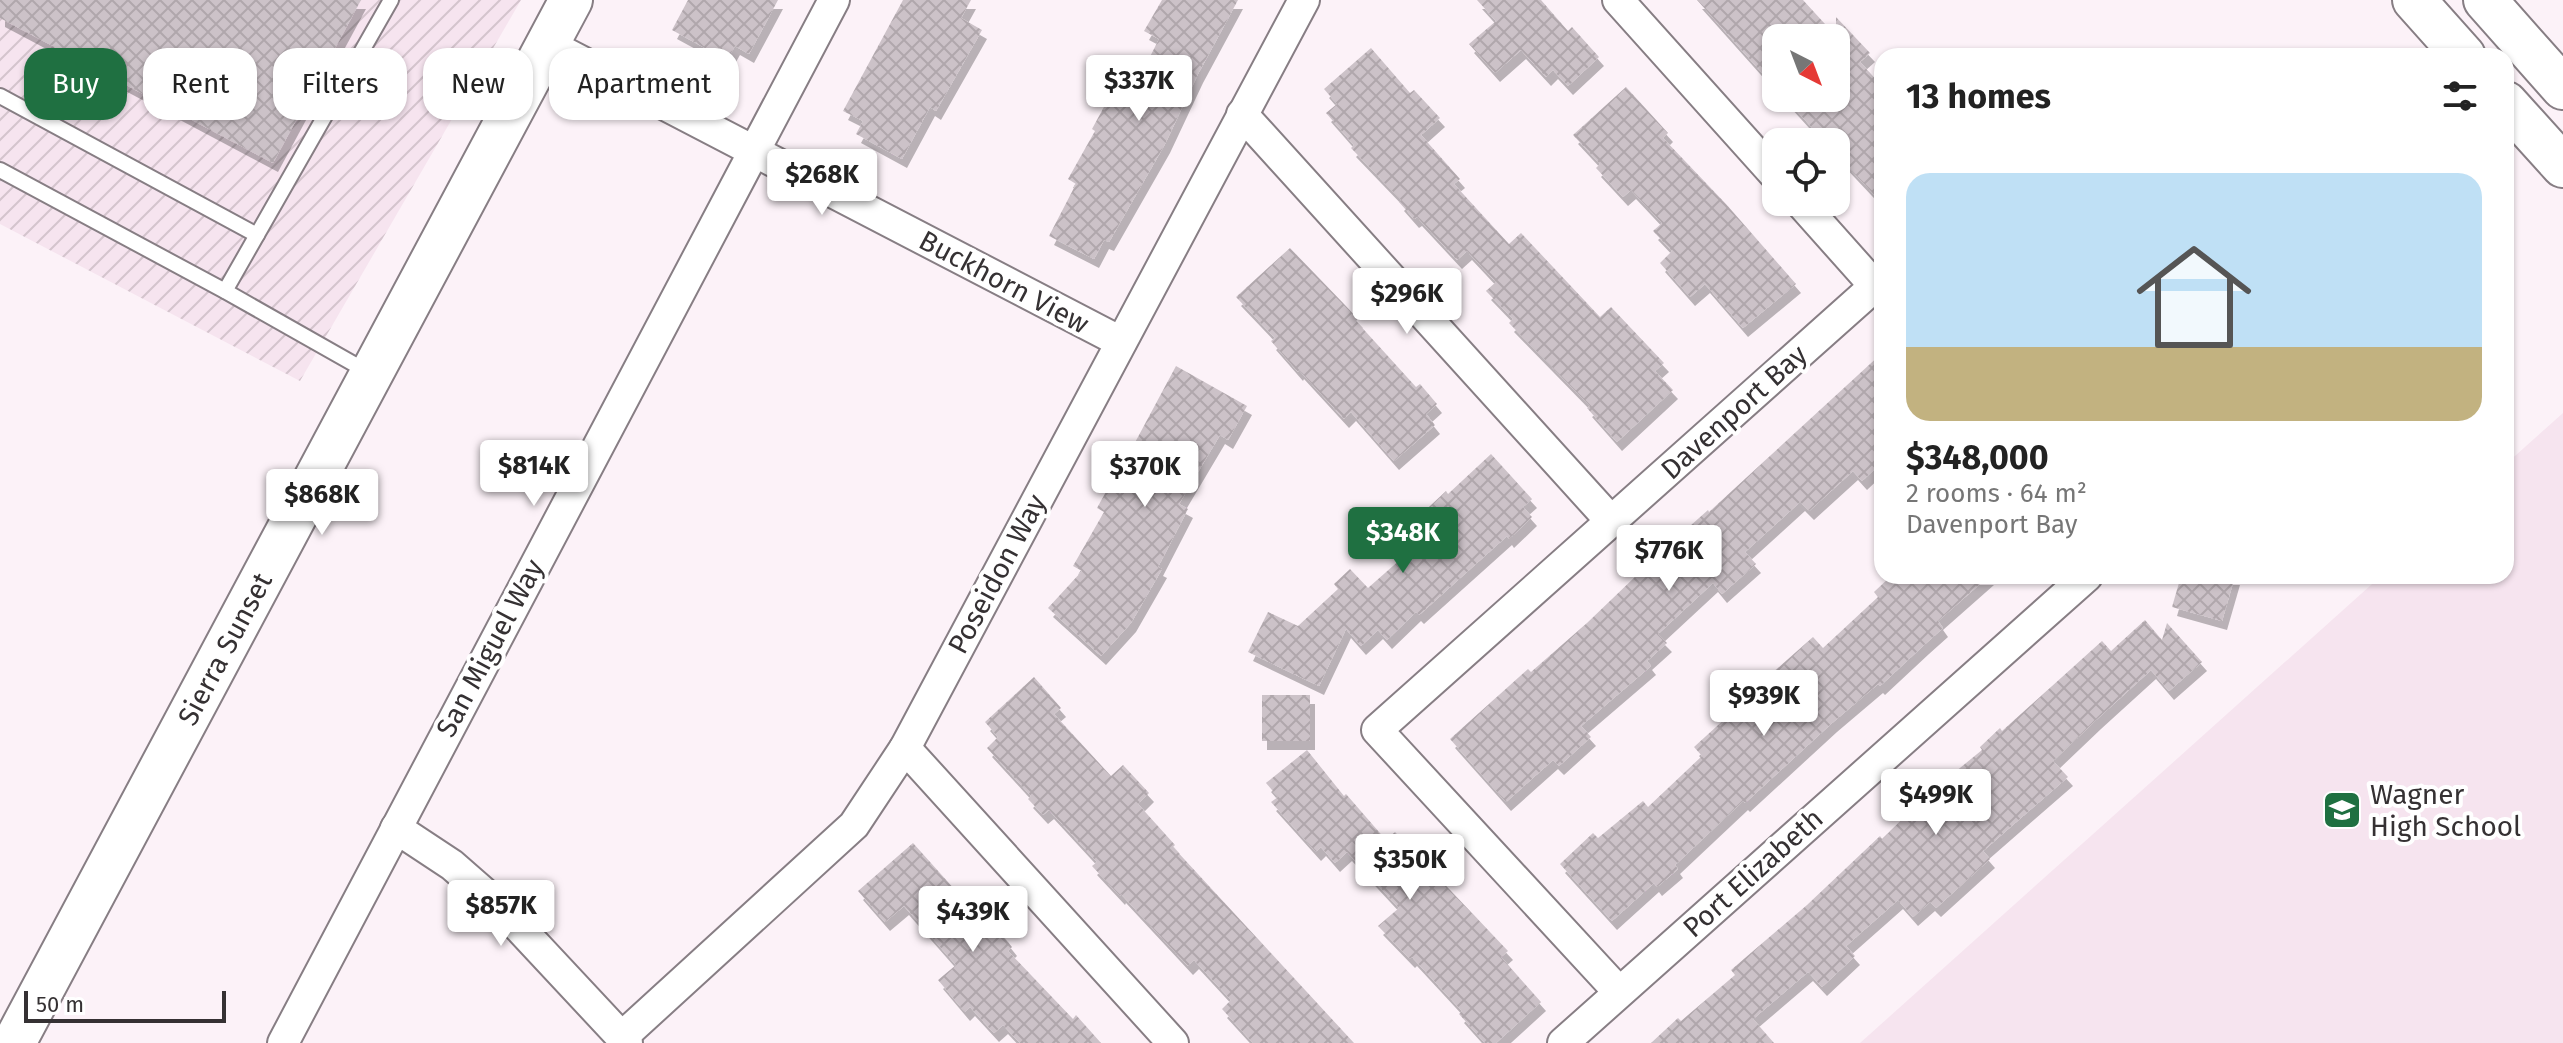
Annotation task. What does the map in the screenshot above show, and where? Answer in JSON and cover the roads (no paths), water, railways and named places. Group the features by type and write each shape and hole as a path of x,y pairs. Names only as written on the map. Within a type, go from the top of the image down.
{"street":[{"name":"Sierra Sunset","path":"14,1043 571,0"},
{"name":"San Miguel Way","path":"283,1043 834,0"},
{"name":"Poseidon Way","path":"625,1040 854,825 905,748 1304,0"},
{"path":"1618,0 1762,160"},
{"path":"2414,0 2457,48"},
{"path":"2485,0 2563,88"},
{"name":"Buckhorn View","path":"548,44 1121,342"},
{"path":"2514,112 2563,166"},
{"path":"1242,114 1611,521"},
{"path":"1813,216 1874,284"},
{"name":"Davenport Bay","path":"1619,992 1377,730 1611,521 1874,294"},
{"name":"Port Elizabeth","path":"1563,1043 2078,584"},
{"path":"905,748 1173,1043"},
{"path":"396,828 452,865 500,907 625,1040"}],"lane":[{"path":"225,291 391,0"},
{"path":"0,96 257,235"},
{"path":"0,170 372,374"}],"place":[{"name":"Wagner High School","path":"2342,810"}]}
